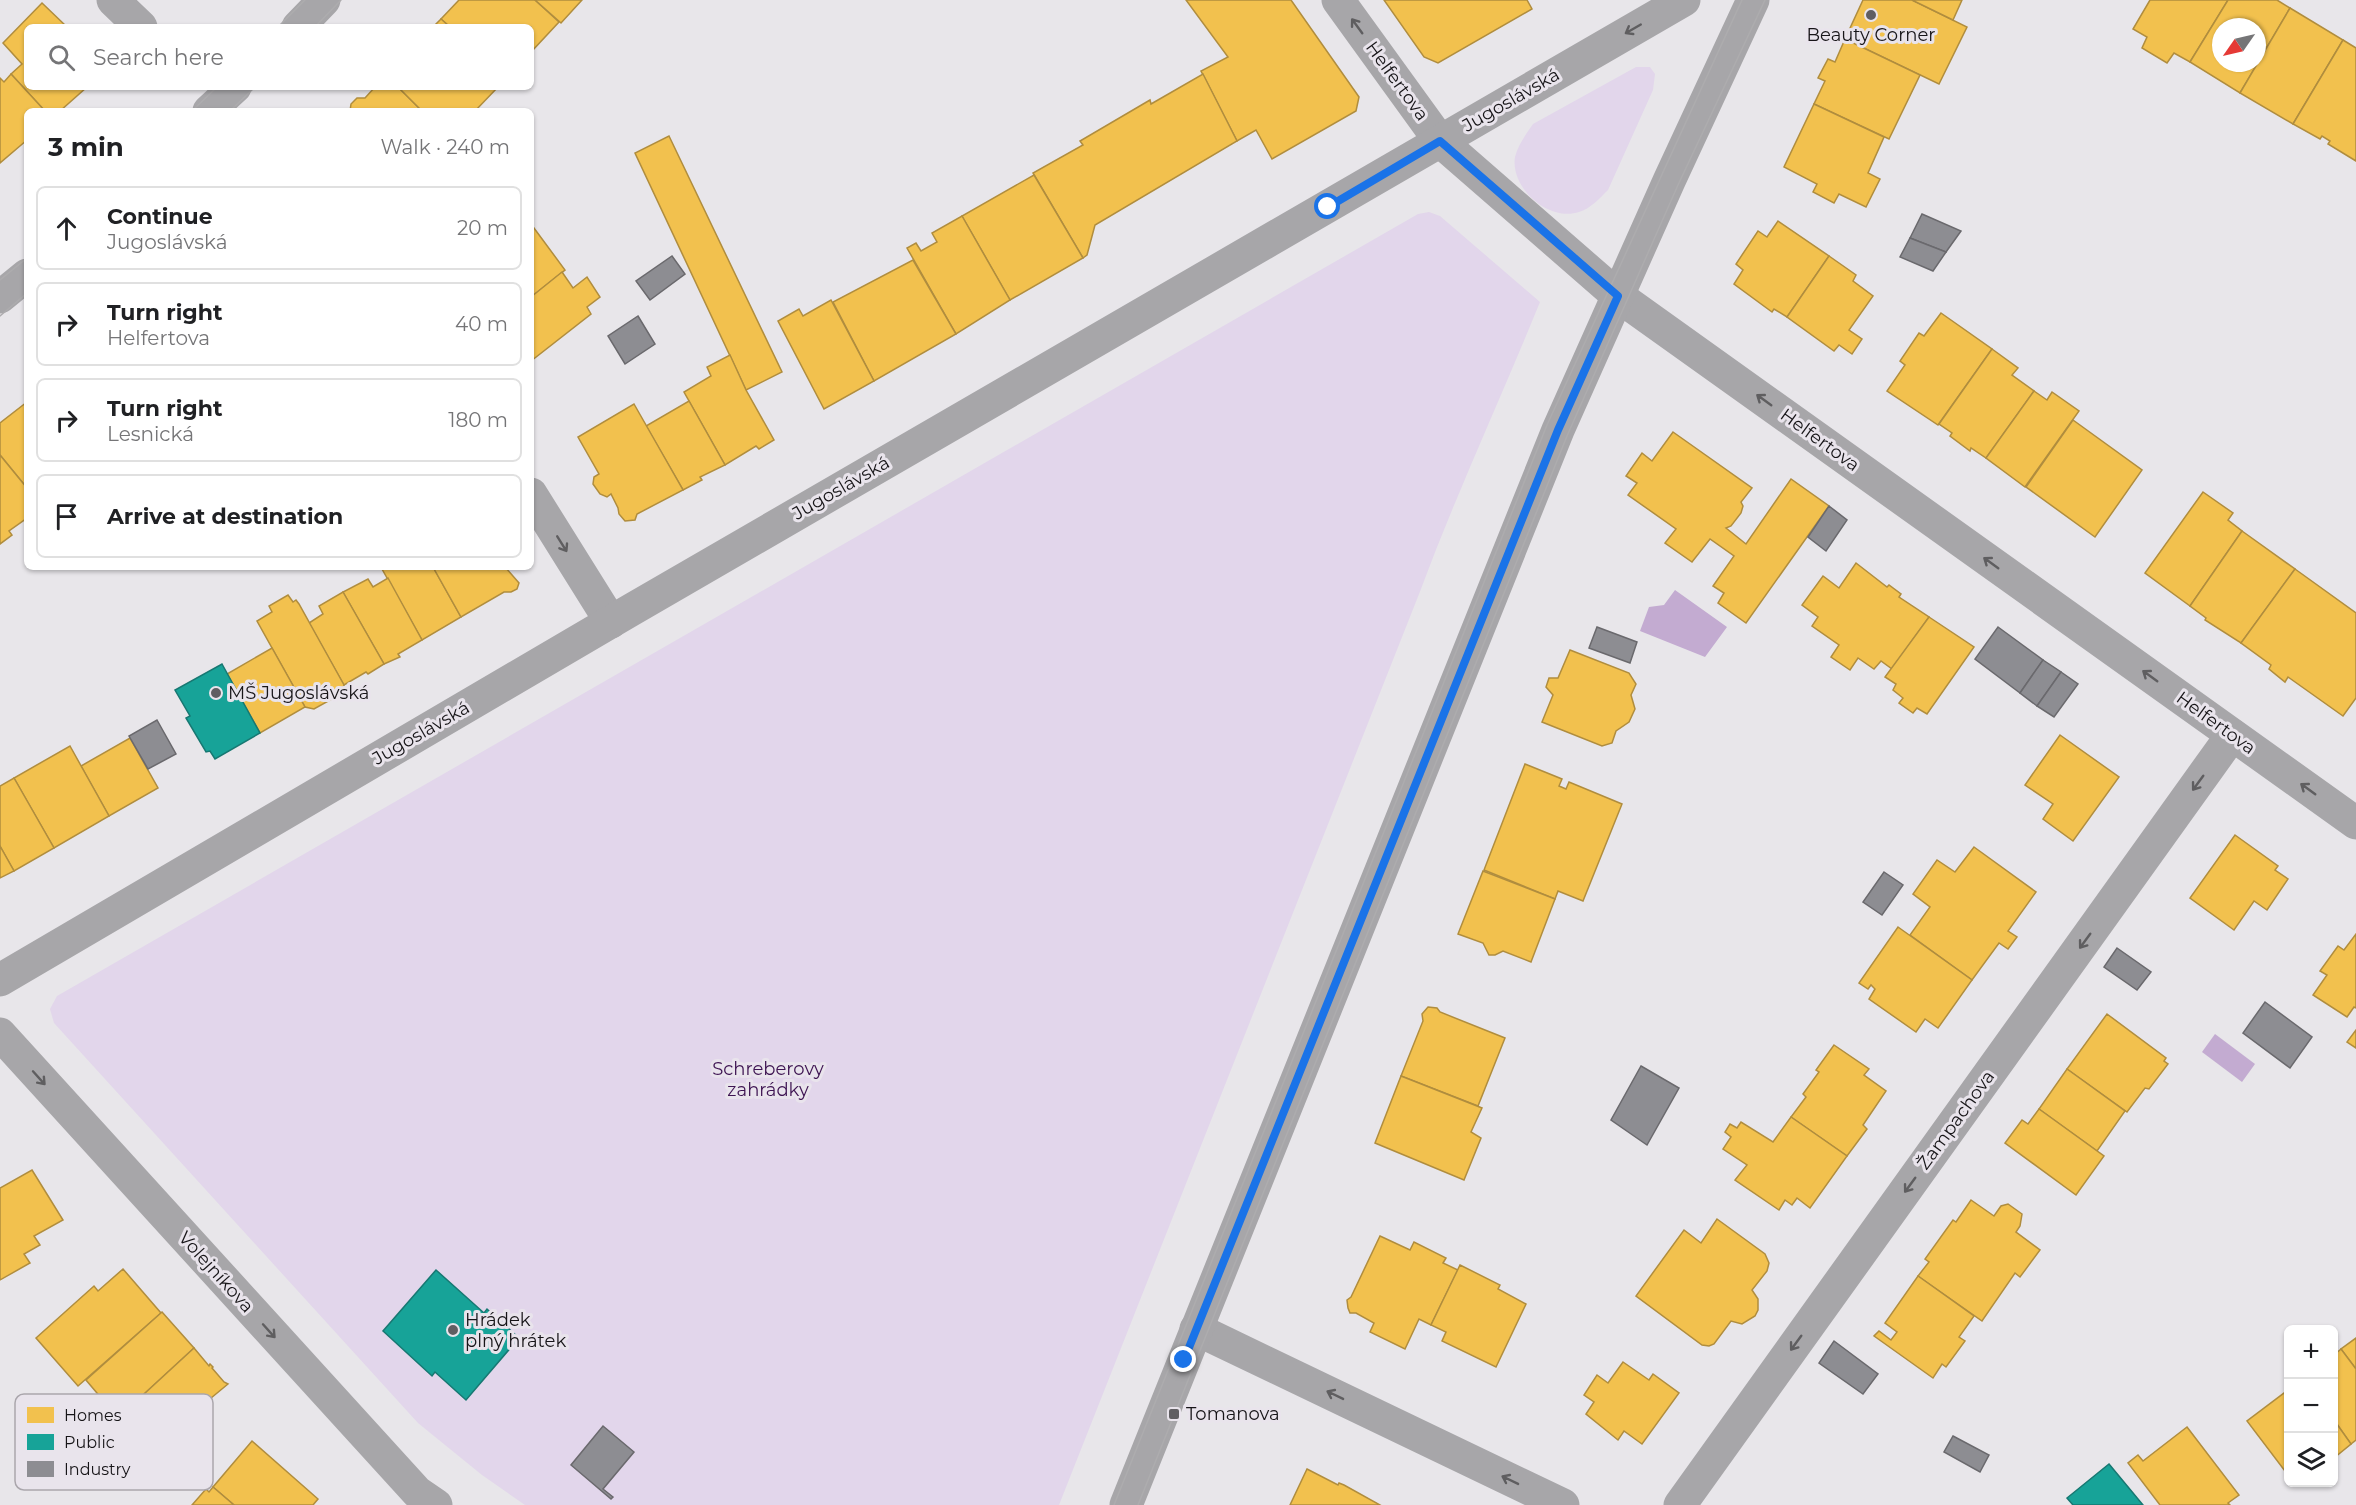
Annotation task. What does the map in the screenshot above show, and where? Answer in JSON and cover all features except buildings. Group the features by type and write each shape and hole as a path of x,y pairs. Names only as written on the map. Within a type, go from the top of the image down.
{"street":[{"path":"114,0 138,24"},
{"path":"301,24 324,0"},
{"name":"Helfertova","path":"1338,0 1440,141 1618,296 2356,823"},
{"name":"Jugoslávská","path":"0,980 611,622 1684,0"},
{"path":"1126,1505 1558,430 1753,0"},
{"path":"0,297 24,277"},
{"path":"534,499 611,622"},
{"name":"Žampachova","path":"1680,1505 2232,735"},
{"name":"Volejníkova","path":"0,1034 420,1501"},
{"path":"1196,1329 1563,1505"}],"green space":[{"path":"1636,67 1650,67 1655,74 1653,90 1608,190 1587,208 1567,214 1544,207 1534,200 1525,191 1515,169 1518,148 1533,124"},
{"name":"Schreberovy zahrádky","path":"1429,212 1440,216 1540,302 1435,553 1059,1505 525,1505 482,1475 418,1423 54,1023 50,1009 57,996 1418,214"}],"shaded area":[{"path":"1675,590 1727,627 1705,657 1640,631 1649,607 1664,605"},
{"path":"2215,1034 2255,1064 2242,1082 2202,1052"}],"tram line":[{"path":"281,24 305,0"},
{"path":"318,24 341,0"},
{"path":"1114,1505 1547,425 1742,0"},
{"path":"1138,1505 1567,436 1678,185 1765,0"},
{"path":"195,108 214,90"},
{"path":"233,108 252,90"},
{"path":"0,280 24,260"},
{"path":"0,316 24,296"}],"place":[{"name":"Beauty Corner","path":"1871,15"},
{"name":"MŠ Jugoslávská","path":"216,693"},
{"name":"Hrádek plný hrátek","path":"453,1330"},
{"name":"Tomanova","path":"1174,1414"}],"route":[{"path":"1184,1360 1558,430 1618,296 1440,141 1328,207"}]}
